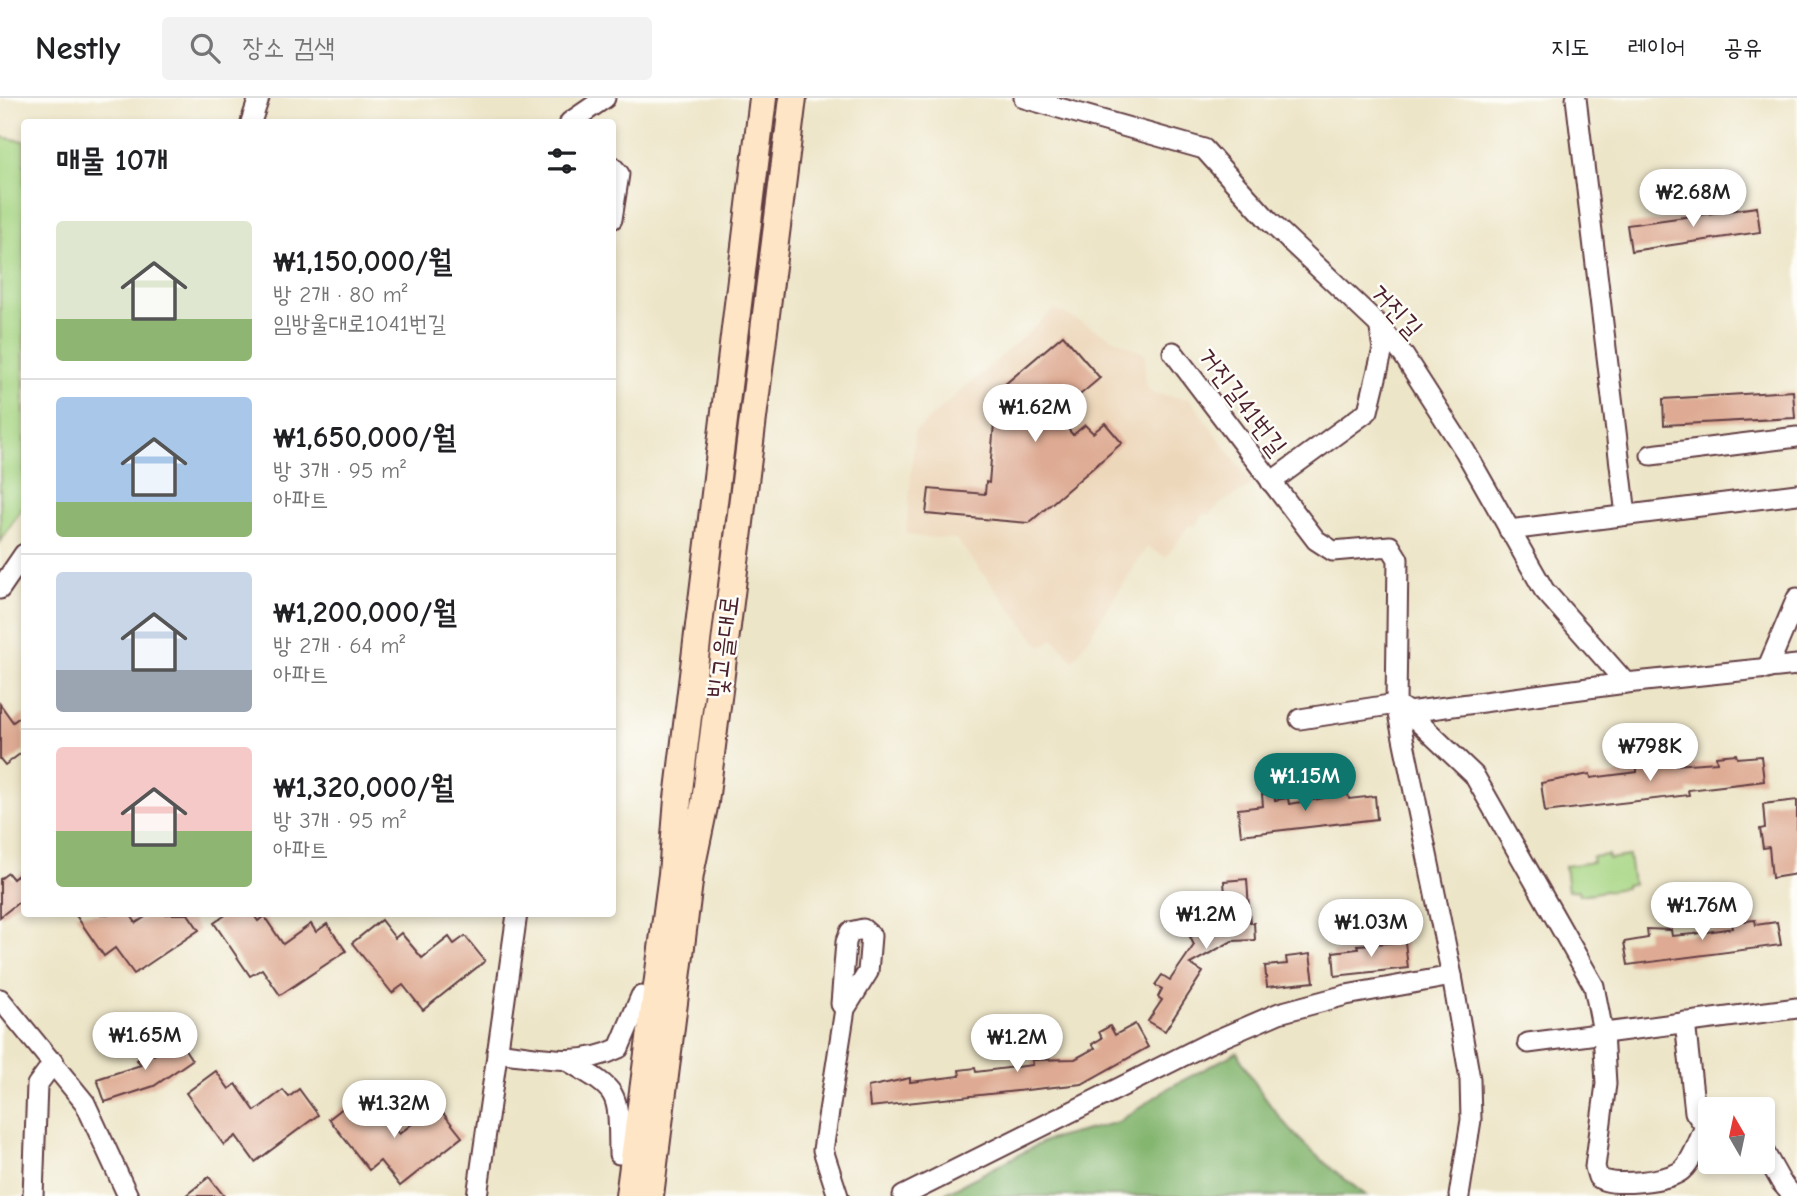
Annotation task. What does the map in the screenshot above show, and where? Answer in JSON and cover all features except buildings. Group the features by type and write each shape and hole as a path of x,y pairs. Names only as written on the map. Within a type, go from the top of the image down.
{"main road":[{"name":"빛고을대로","path":"629,1196 672,874 678,799 764,98"},
{"name":"빛고을대로","path":"650,1196 690,874 705,802 793,98"},
{"path":"613,1196 659,872 678,799"},
{"path":"667,1196 680,1113 704,875 705,802"}],"street":[{"path":"252,119 259,98"},
{"path":"574,119 606,98"},
{"name":"거진길","path":"1024,98 1204,149 1269,221 1378,324 1404,356 1442,415 1544,590 1626,683"},
{"path":"1576,98 1626,515"},
{"path":"616,171 619,174 616,193"},
{"name":"거진길41번길","path":"1270,482 1368,411 1384,349 1384,338 1378,324"},
{"name":"거진길41번길","path":"1173,352 1316,540 1333,551 1390,546 1398,559 1402,708"},
{"path":"1651,455 1797,437"},
{"path":"1509,530 1797,494"},
{"path":"0,589 21,558"},
{"path":"1767,668 1797,597"},
{"path":"1300,719 1797,665"},
{"path":"1402,708 1452,976 1471,1098 1460,1196"},
{"path":"1402,708 1474,775 1594,986 1603,1032 1606,1084 1595,1167 1601,1181 1611,1183 1676,1175 1688,1162 1698,1143"},
{"path":"477,1196 517,917"},
{"path":"903,1196 1207,1044 1279,1013 1346,995 1452,976"},
{"path":"497,1052 565,1059 597,1059 619,1048 641,996"},
{"path":"0,999 85,1103 128,1196"},
{"path":"1528,1043 1797,1008"},
{"path":"838,1196 823,1150 845,1009"},
{"path":"1685,1022 1695,1112 1698,1116"},
{"path":"565,1059 610,1087 618,1109 619,1154"},
{"path":"33,1196 37,1085 54,1062"},
{"path":"1775,1171 1793,1196"}],"shaded area":[{"path":"1055,309 1145,354 1145,384 1152,393 1190,399 1253,485 1221,503 1209,515 1204,514 1196,526 1189,525 1166,557 1147,547 1073,661 1054,638 1041,647 956,539 917,537 906,533 915,431"}],"green space":[{"path":"0,137 21,140 21,510 0,542"},
{"path":"1608,855 1609,859 1629,856 1633,884 1625,885 1625,888 1580,895 1579,890 1568,891 1565,866 1593,862 1592,857"},
{"path":"1237,1052 1264,1096 1293,1132 1326,1164 1367,1196 940,1196 1045,1141 1118,1122 1170,1087"}]}
